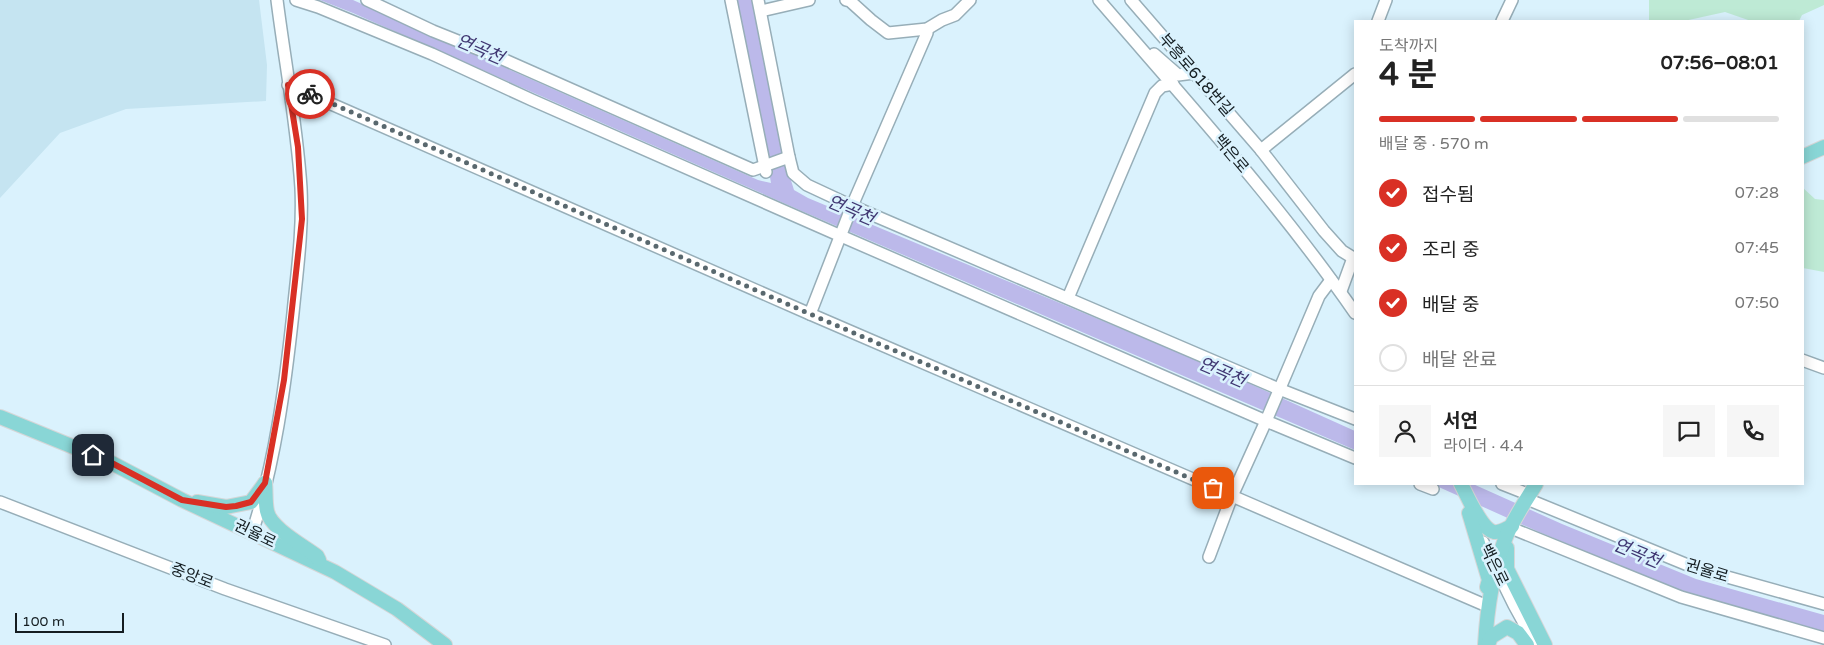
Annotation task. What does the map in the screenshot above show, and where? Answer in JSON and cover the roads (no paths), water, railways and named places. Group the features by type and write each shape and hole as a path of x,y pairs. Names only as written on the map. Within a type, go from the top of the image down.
{"main road":[{"path":"1804,155 1824,146"},
{"name":"권율로","path":"0,416 108,461 182,500 353,581 445,645"},
{"path":"182,500 226,507 236,506 251,502 265,483"},
{"path":"265,483 266,511 275,526 317,556 321,566"},
{"path":"1461,485 1489,580 1486,605 1486,645"},
{"path":"1486,605 1496,569 1511,528 1531,492"},
{"path":"1469,508 1486,528 1492,531 1511,528"},
{"path":"1511,528 1507,569 1545,645"},
{"path":"412,621 418,634 428,645"},
{"path":"1486,645 1491,636 1507,628 1518,633 1527,645"}],"street":[{"path":"252,533 265,483 284,380 302,219 298,147 277,0"},
{"path":"296,0 318,7 432,54 841,236 1354,458"},
{"path":"367,0 432,31 507,61 753,170 765,168 789,158"},
{"path":"731,0 765,168"},
{"path":"809,0 759,5 789,158 794,173 807,186 1279,389 1354,419"},
{"path":"846,0 850,1 888,33 927,28 955,15 970,0"},
{"name":"백은로","path":"1099,0 1289,223 1354,310"},
{"name":"부흥로618번길","path":"1130,0 1262,150 1324,231 1342,251 1354,259"},
{"path":"1378,20 1386,0"},
{"path":"1502,20 1512,0"},
{"path":"810,314 852,206 927,33 927,28"},
{"path":"1124,29 1178,76 1194,72"},
{"path":"1068,298 1155,93 1162,86 1175,87 1194,72"},
{"path":"1262,150 1354,75"},
{"path":"288,85 810,314 1486,605"},
{"path":"1341,291 1354,259"},
{"path":"1209,557 1232,496 1279,389 1320,296 1331,280"},
{"path":"1804,361 1824,368"},
{"path":"1423,485 1433,489"},
{"name":"백은로","path":"1455,485 1469,508 1496,569 1536,645"},
{"name":"권율로","path":"1506,485 1531,492 1694,568 1824,604"},
{"name":"중앙로","path":"0,502 225,589 385,645"},
{"name":"권율로","path":"1511,528 1681,597 1824,638"}],"water":[{"name":"연곡천","path":"320,0 353,0 758,180 771,183 751,67 736,0 753,0 781,148 794,190 808,198 1206,364 1354,431 1354,450 804,212"},
{"path":"1434,485 1475,485 1562,524 1696,579 1824,615 1824,632 1688,594 1539,532"}]}
